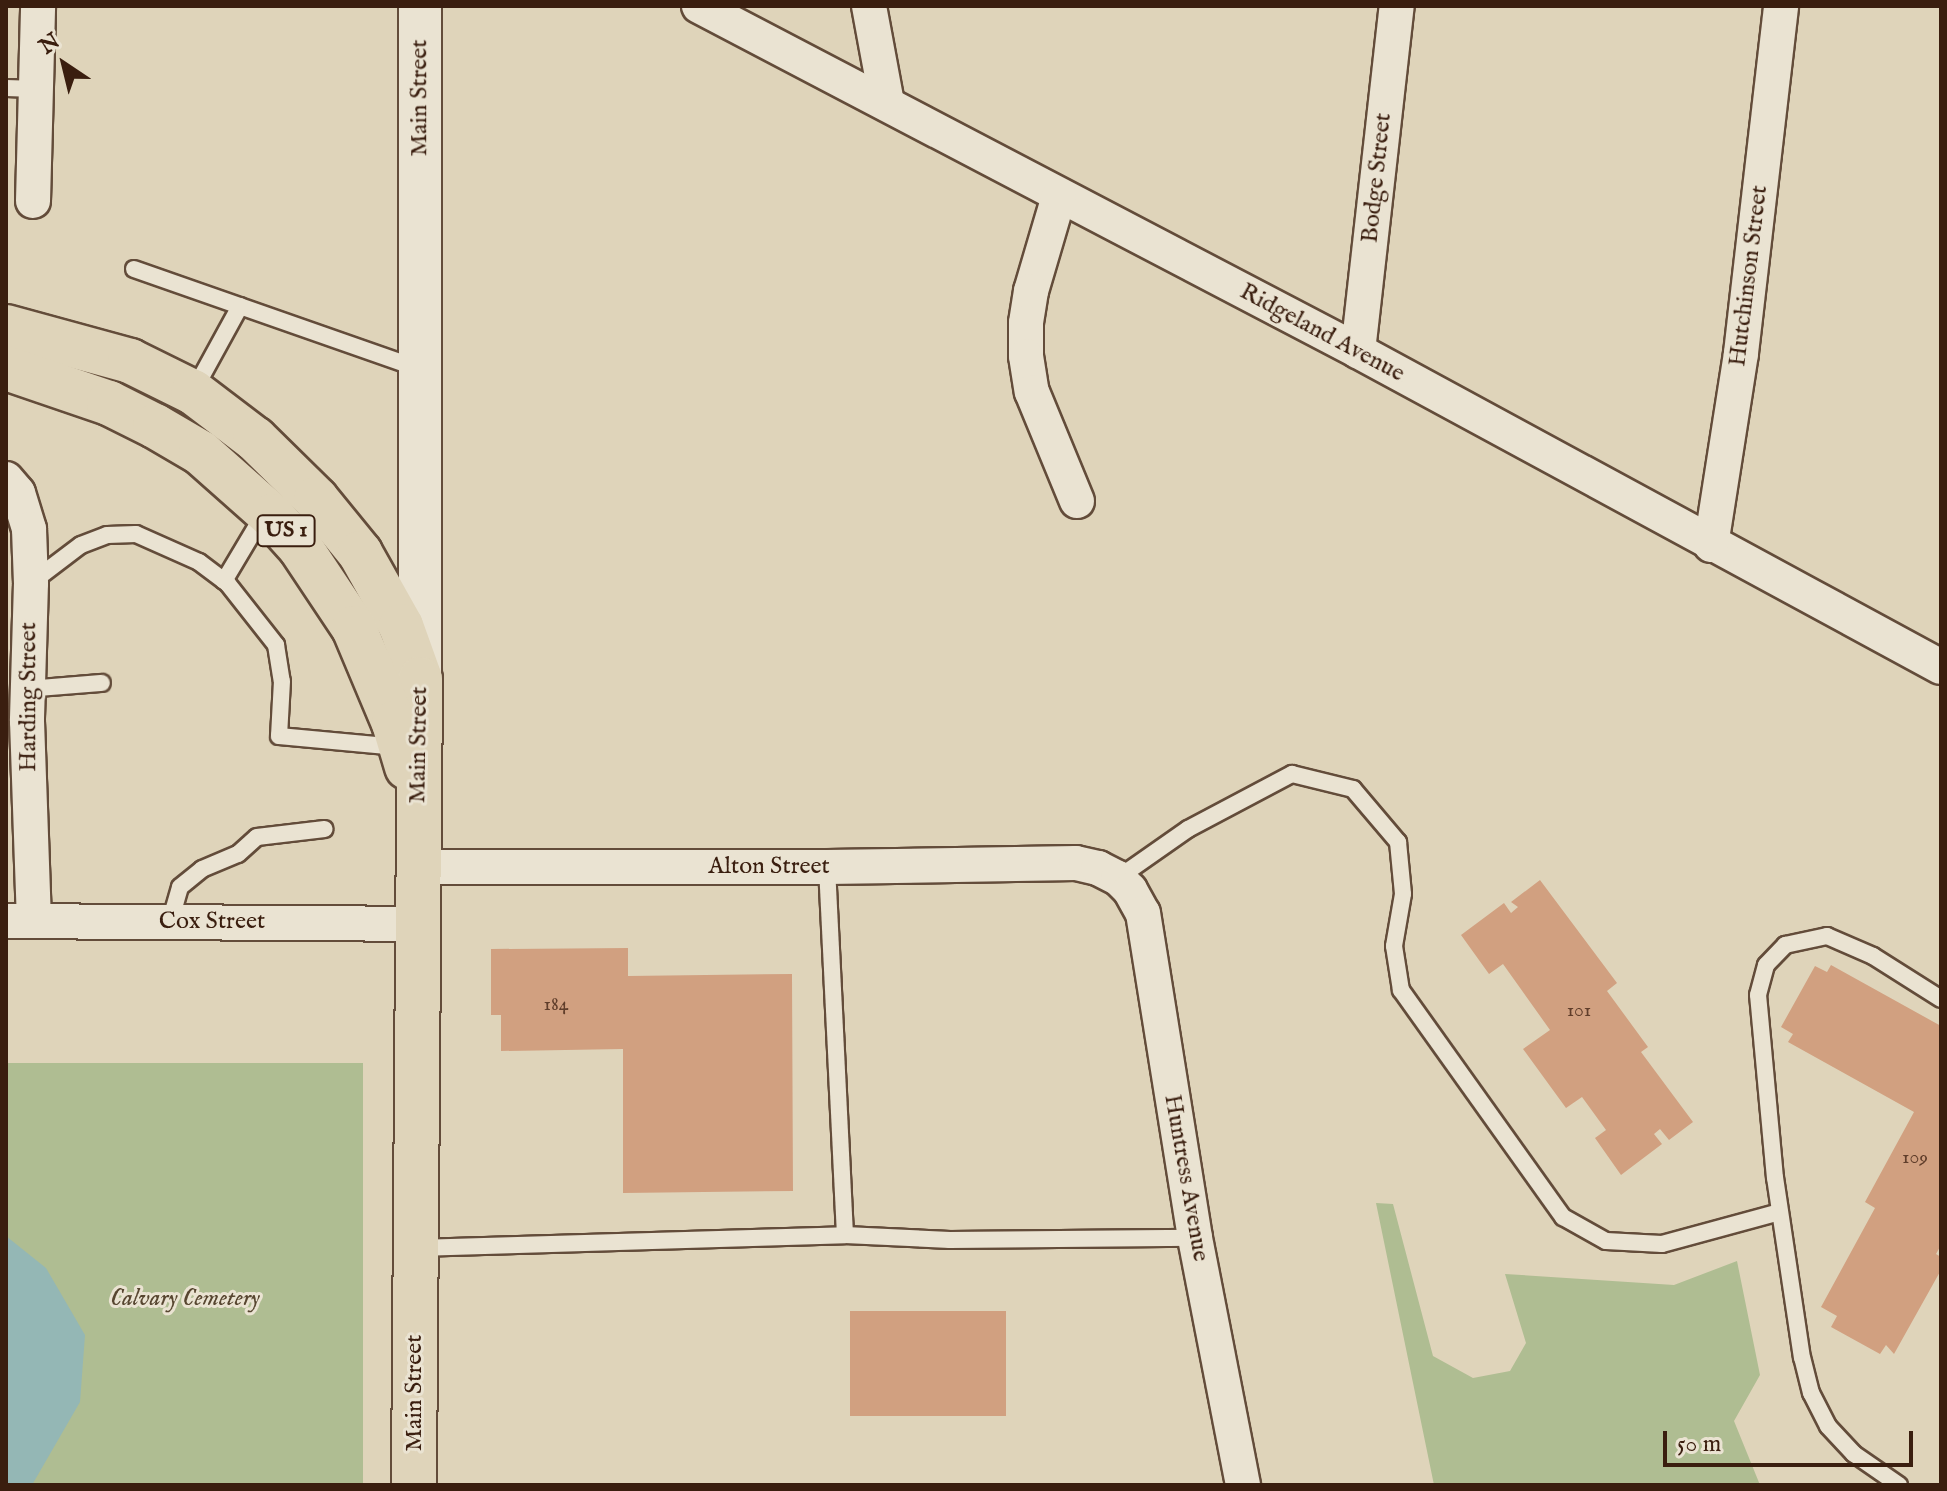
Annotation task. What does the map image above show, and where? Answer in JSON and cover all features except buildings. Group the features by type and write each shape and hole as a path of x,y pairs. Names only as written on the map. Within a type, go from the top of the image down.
{"main road":[{"name":"US 1","path":"6,327 130,361 193,392 288,469 340,525 382,586 401,626 420,679"},
{"name":"US 1","path":"6,368 109,403 201,453 266,510 300,547 354,628 401,748 418,848"},
{"name":"Main Street","path":"414,1485 420,679"}],"street":[{"path":"33,201 21,88 38,6"},
{"name":"Main Street","path":"420,6 420,679"},
{"name":"Ridgeland Avenue","path":"699,6 1358,351 1711,545 1823,600 1941,667"},
{"path":"869,6 887,103"},
{"name":"Bodge Street","path":"1358,351 1397,6"},
{"name":"Hutchinson Street","path":"1711,545 1741,353 1781,6"},
{"path":"1059,196 1031,291 1026,323 1026,356 1032,392 1077,501"},
{"name":"Harding Street","path":"6,479 18,493 29,529 31,583 20,921"},
{"name":"Alton Street","path":"418,848 827,867 1076,863 1098,868 1118,878"},
{"name":"Huntress Avenue","path":"1118,878 1130,890 1143,913 1195,1238 1243,1485"},
{"name":"Cox Street","path":"20,921 417,924"}],"lane":[{"path":"134,269 420,370"},
{"path":"193,392 240,306"},
{"path":"224,581 266,510"},
{"path":"31,583 81,545 107,535 136,534 199,562 224,581 276,645 282,681 279,736 401,748"},
{"path":"27,689 102,683"},
{"path":"1118,878 1188,829 1292,774 1353,789 1398,842 1403,894 1394,946 1401,990 1563,1217 1606,1241 1662,1244 1780,1212"},
{"path":"170,922 180,887 202,869 238,854 257,837 325,829"},
{"path":"827,867 845,1235"},
{"path":"1899,1485 1854,1454 1828,1426 1811,1393 1780,1212 1759,1030 1758,995 1766,965 1785,945 1827,936 1873,956 1941,999"},
{"path":"416,1248 845,1235 950,1240 1195,1238"}],"green space":[{"name":"Calvary Cemetery","path":"6,1063 363,1063 363,1485 6,1485"},
{"path":"1376,1203 1393,1204 1433,1356 1473,1378 1510,1371 1526,1343 1505,1274 1674,1285 1737,1261 1760,1375 1734,1421 1760,1485 1434,1485"}],"water":[{"path":"6,1236 46,1268 85,1335 80,1402 32,1485 6,1485"}]}
